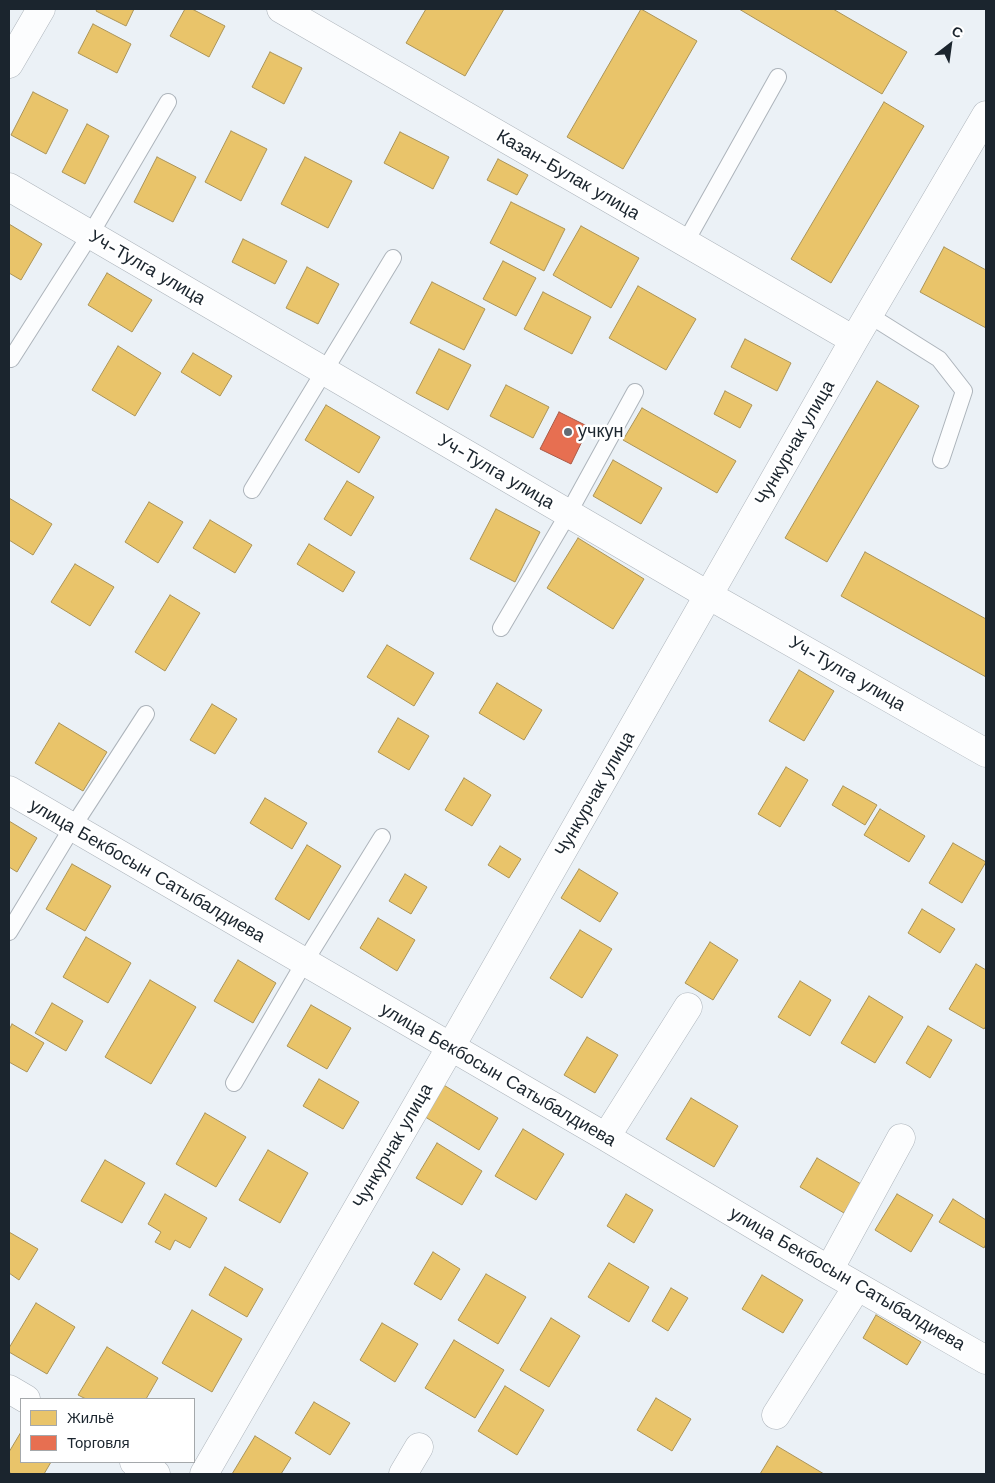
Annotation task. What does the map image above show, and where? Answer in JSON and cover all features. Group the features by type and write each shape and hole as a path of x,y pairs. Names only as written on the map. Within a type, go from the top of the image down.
{"street":[{"path":"9,64 41,9"},
{"name":"Казан-Булак улица","path":"281,9 854,340"},
{"name":"Чункурчак улица","path":"204,1474 450,1048 854,340 986,115"},
{"name":"Уч-Тулга улица","path":"9,188 708,595 986,753"},
{"name":"улица Бекбосын Сатыбалдиева","path":"9,790 986,1360"},
{"path":"606,1137 688,1007"},
{"path":"829,1270 901,1138"},
{"path":"776,1415 857,1286"},
{"path":"9,1389 24,1398"},
{"path":"404,1474 419,1447"},
{"path":"136,1463 156,1474"}],"lane":[{"path":"685,243 778,77"},
{"path":"11,359 90,235 168,102"},
{"path":"252,490 393,258"},
{"path":"869,315 939,359 964,391 941,460"},
{"path":"501,628 568,514 635,392"},
{"path":"9,932 72,828 146,714"},
{"path":"234,1083 304,963 382,838"}],"building: Жильё":[{"path":"97,9 134,9 126,26 96,11"},
{"path":"185,9 192,9 225,26 209,57 170,36"},
{"path":"426,9 504,9 465,76 406,43"},
{"path":"641,9 697,41 623,169 567,137"},
{"path":"739,9 833,9 907,52 882,94"},
{"path":"93,24 131,44 117,73 78,53"},
{"path":"270,52 302,68 284,104 252,87"},
{"path":"33,92 68,110 46,154 11,135"},
{"path":"884,102 924,126 831,283 791,259"},
{"path":"87,124 109,136 85,184 62,172"},
{"path":"231,131 267,149 241,201 205,182"},
{"path":"400,132 449,157 433,189 384,163"},
{"path":"157,157 196,177 173,222 134,202"},
{"path":"305,157 352,181 328,228 281,204"},
{"path":"498,159 528,175 517,195 487,180"},
{"path":"511,202 565,229 544,271 490,243"},
{"path":"9,224 42,244 21,280 9,273"},
{"path":"581,226 639,258 611,308 553,275"},
{"path":"243,239 287,261 275,284 232,262"},
{"path":"944,247 986,270 986,328 920,292"},
{"path":"503,261 536,278 516,316 483,299"},
{"path":"307,267 339,284 318,324 286,308"},
{"path":"107,273 152,300 132,332 88,305"},
{"path":"432,282 485,309 464,350 410,323"},
{"path":"638,286 696,319 666,370 609,338"},
{"path":"543,292 591,317 572,354 524,329"},
{"path":"745,339 791,363 777,391 731,367"},
{"path":"118,346 161,373 135,416 92,390"},
{"path":"439,349 471,365 448,410 416,393"},
{"path":"193,353 232,376 220,396 181,372"},
{"path":"877,381 919,406 827,562 785,538"},
{"path":"506,385 549,407 533,438 490,416"},
{"path":"725,391 752,405 740,428 714,414"},
{"path":"326,405 380,437 359,473 305,440"},
{"path":"642,408 736,461 717,493 623,440"},
{"path":"613,460 662,488 641,524 593,496"},
{"path":"347,481 374,497 351,536 324,519"},
{"path":"9,498 52,524 33,555 9,540"},
{"path":"149,502 183,522 158,563 125,542"},
{"path":"496,509 540,532 515,582 470,559"},
{"path":"210,520 252,545 235,573 193,548"},
{"path":"578,538 644,579 613,629 547,588"},
{"path":"309,544 355,572 343,592 297,564"},
{"path":"865,552 986,619 986,677 841,596"},
{"path":"75,564 114,587 90,626 51,602"},
{"path":"170,595 200,613 165,671 135,652"},
{"path":"387,645 434,673 414,706 367,677"},
{"path":"799,670 834,691 804,741 769,721"},
{"path":"497,683 542,710 524,740 479,713"},
{"path":"212,704 237,719 215,754 190,740"},
{"path":"398,718 429,736 409,770 378,752"},
{"path":"59,723 107,752 83,791 35,763"},
{"path":"786,767 808,780 780,827 758,814"},
{"path":"464,778 491,795 472,826 445,810"},
{"path":"843,786 877,805 865,825 832,805"},
{"path":"265,798 307,823 292,849 250,823"},
{"path":"880,809 925,836 909,862 864,835"},
{"path":"9,821 37,838 17,872 9,867"},
{"path":"953,843 986,862 962,903 929,883"},
{"path":"307,845 341,866 309,920 275,899"},
{"path":"500,846 521,859 509,878 488,865"},
{"path":"72,864 111,886 85,931 46,909"},
{"path":"579,869 618,893 600,922 561,898"},
{"path":"405,874 427,887 411,914 389,901"},
{"path":"922,909 955,929 940,953 908,933"},
{"path":"378,918 415,940 397,971 360,948"},
{"path":"580,930 612,949 582,998 550,978"},
{"path":"86,937 131,963 108,1003 63,977"},
{"path":"710,942 738,960 713,1000 685,983"},
{"path":"238,960 276,983 253,1023 214,1001"},
{"path":"976,964 986,970 986,1026 984,1029 949,1009"},
{"path":"150,980 196,1007 151,1084 105,1057"},
{"path":"800,981 831,1000 810,1036 778,1017"},
{"path":"869,996 903,1017 875,1063 841,1043"},
{"path":"52,1003 83,1021 66,1051 35,1033"},
{"path":"311,1005 351,1028 327,1069 287,1046"},
{"path":"12,1024 44,1043 27,1072 9,1062 9,1030"},
{"path":"928,1026 952,1040 930,1078 906,1063"},
{"path":"587,1037 618,1055 595,1093 564,1075"},
{"path":"319,1079 359,1102 343,1129 303,1106"},
{"path":"442,1084 498,1118 479,1150 422,1115"},
{"path":"691,1098 738,1126 714,1167 666,1139"},
{"path":"205,1113 246,1137 216,1187 176,1164"},
{"path":"523,1129 564,1154 536,1200 495,1176"},
{"path":"437,1143 482,1171 462,1205 416,1178"},
{"path":"268,1150 308,1173 280,1223 239,1200"},
{"path":"817,1158 861,1184 844,1213 800,1187"},
{"path":"105,1160 145,1183 122,1223 81,1201"},
{"path":"165,1194 207,1218 190,1248 175,1240 170,1250 155,1242 161,1232 148,1224"},
{"path":"626,1194 653,1210 634,1243 607,1226"},
{"path":"897,1194 933,1215 911,1252 875,1230"},
{"path":"953,1199 986,1220 986,1244 984,1248 939,1222"},
{"path":"9,1232 38,1249 19,1280 9,1273"},
{"path":"433,1252 460,1269 441,1300 414,1284"},
{"path":"609,1263 649,1287 629,1322 588,1297"},
{"path":"225,1267 263,1289 247,1317 209,1295"},
{"path":"486,1274 526,1297 498,1344 458,1320"},
{"path":"762,1275 803,1300 783,1333 742,1309"},
{"path":"671,1288 688,1298 668,1331 652,1321"},
{"path":"36,1303 75,1327 47,1374 9,1352 9,1348"},
{"path":"192,1310 242,1339 212,1392 162,1363"},
{"path":"876,1315 921,1342 907,1365 863,1338"},
{"path":"551,1318 580,1336 549,1387 520,1370"},
{"path":"382,1323 418,1344 395,1382 360,1360"},
{"path":"454,1340 504,1370 475,1418 425,1388"},
{"path":"107,1347 158,1378 147,1398 84,1398 78,1395"},
{"path":"505,1386 544,1410 517,1455 478,1431"},
{"path":"656,1398 691,1419 672,1451 637,1430"},
{"path":"314,1402 350,1423 330,1455 295,1433"},
{"path":"20,1434 20,1463 50,1463 44,1474 12,1474 9,1472 9,1452"},
{"path":"255,1436 291,1458 281,1474 232,1474"},
{"path":"777,1446 824,1474 760,1474"}],"building: Торговля":[{"path":"559,412 589,427 571,464 540,449"}],"place":[{"name":"учкун","path":"568,432"}]}
